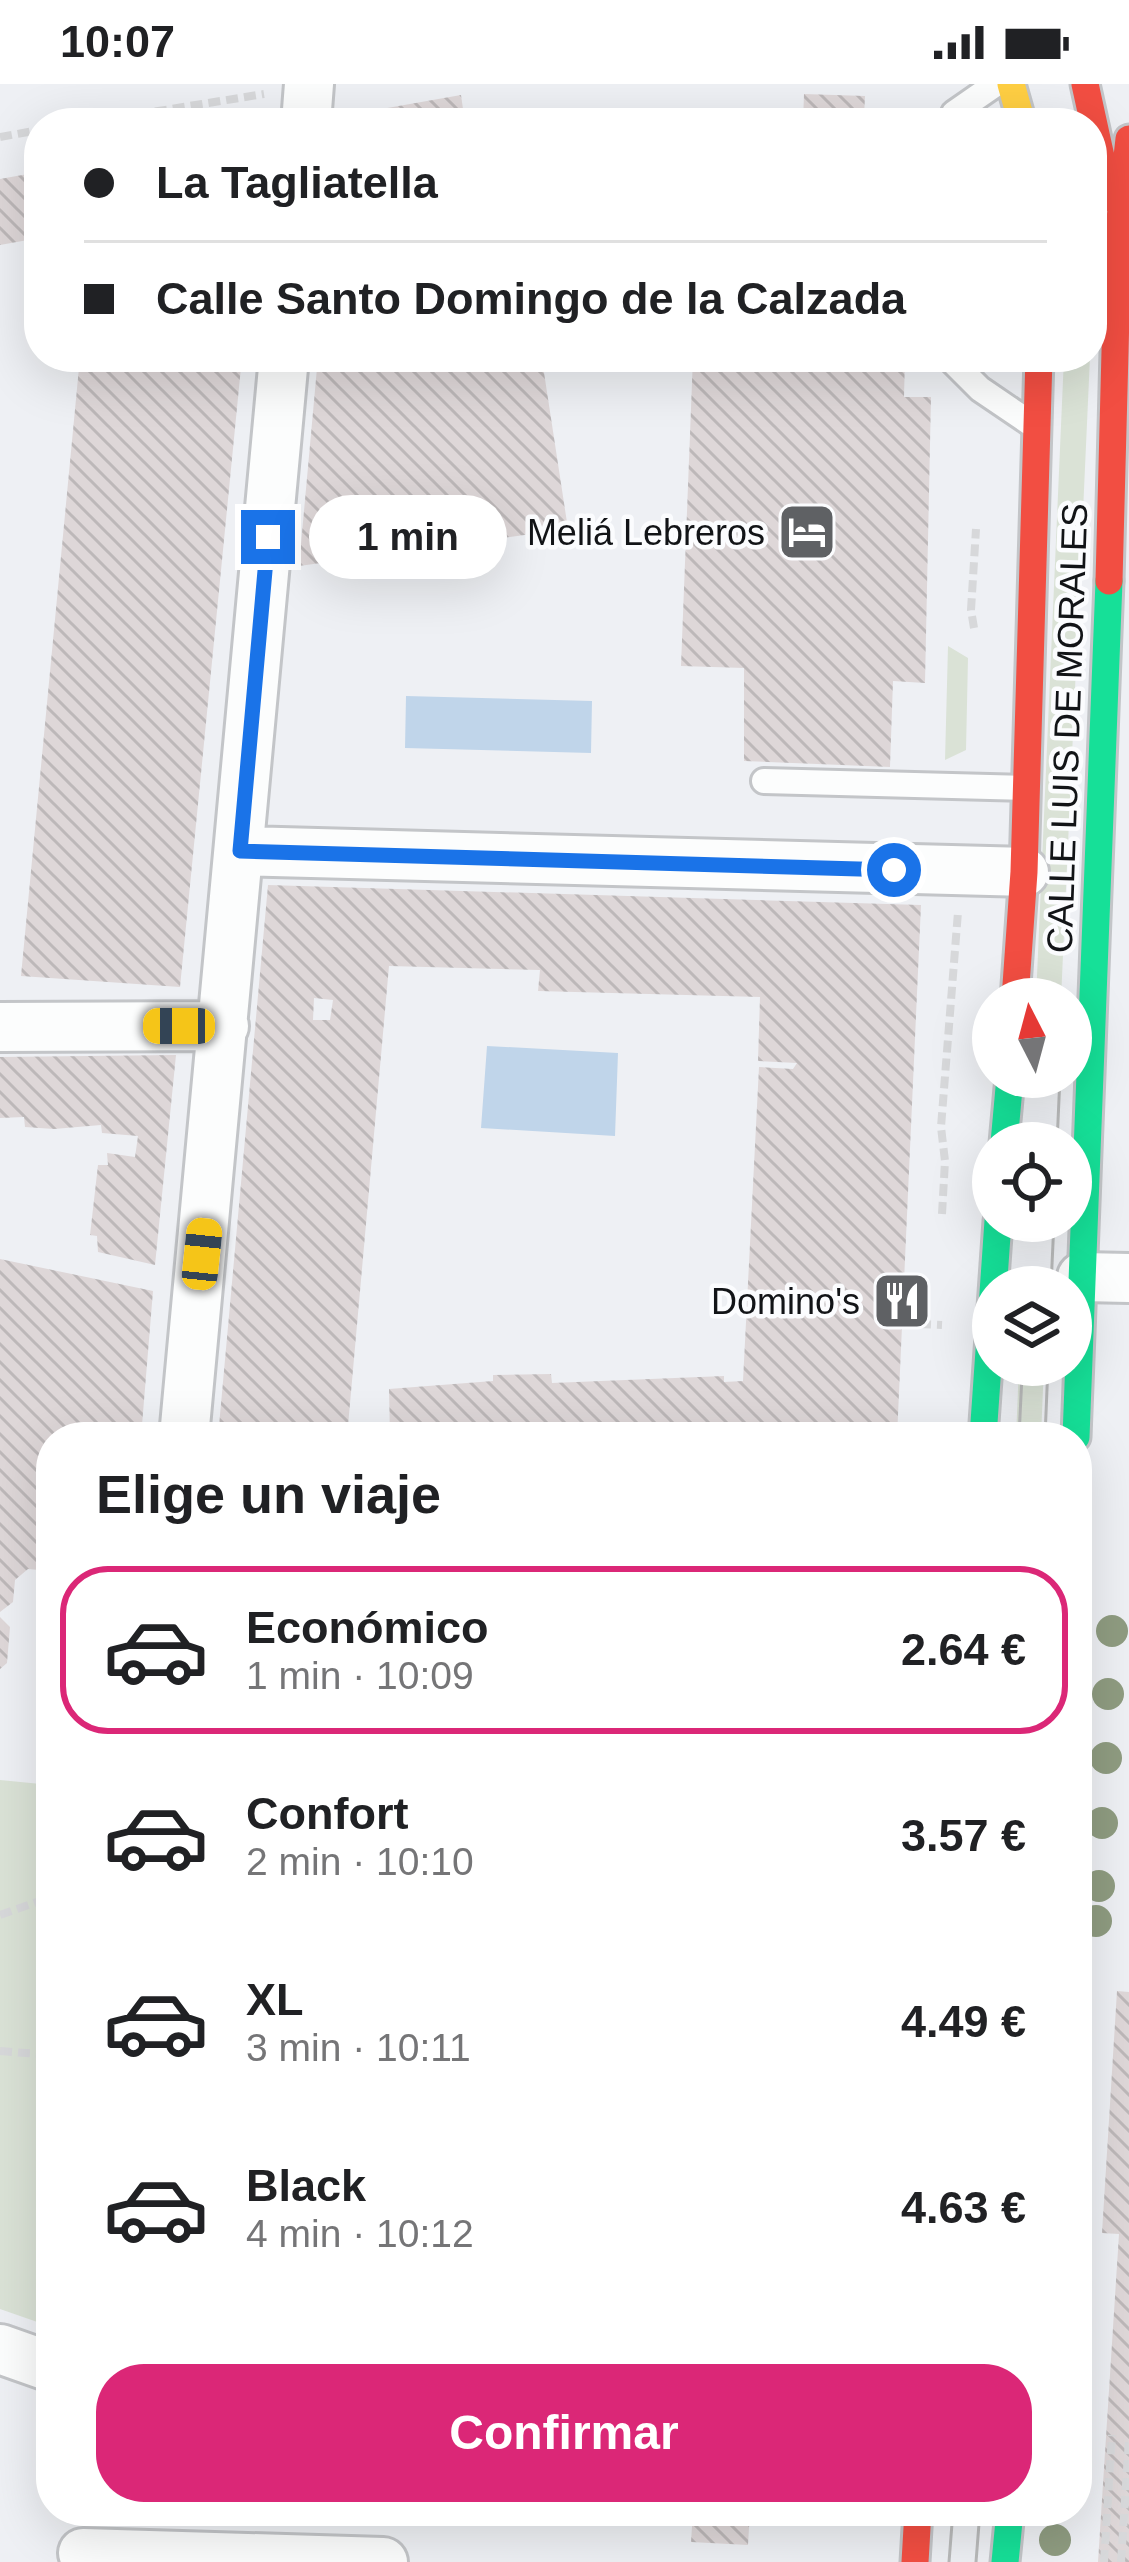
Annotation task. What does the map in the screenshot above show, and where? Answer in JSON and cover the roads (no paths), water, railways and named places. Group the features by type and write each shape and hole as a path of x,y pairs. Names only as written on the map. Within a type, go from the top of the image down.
{"main road":[{"path":"1118,237 1129,139"},
{"path":"1107,186 1118,237"},
{"name":"CALLE LUIS DE MORALES","path":"1079,1422 1105,1277 1103,729 1118,642 1118,237"},
{"name":"CALLE LUIS DE MORALES","path":"1016,978 1024,872 1039,372"},
{"path":"984,1422 997,1242"},
{"path":"915,2562 917,2526"},
{"path":"1005,2562 1009,2526"}],"street":[{"path":"185,1422 283,372"},
{"path":"240,851 1024,872"},
{"path":"0,1027 224,1026"},
{"path":"0,2349 36,2361"},
{"path":"84,2542 382,2562"}],"lane":[{"path":"961,108 996,84"},
{"path":"963,372 1037,428"},
{"path":"1103,729 1129,712"},
{"path":"764,781 1026,788"}],"water":[{"path":"406,696 592,701 591,753 405,748"},
{"path":"487,1046 618,1053 615,1136 481,1128"}],"tram line":[{"path":"1058,1122 1059,1098"},
{"path":"1052,1266 1053,1242"},
{"path":"1020,1422 1021,1386"},
{"path":"1046,1422 1047,1386"},
{"path":"949,2562 952,2526"},
{"path":"976,2562 979,2526"}],"place":[{"name":"Meliá Lebreros","path":"807,532"},
{"name":"Domino's","path":"902,1301"}]}
